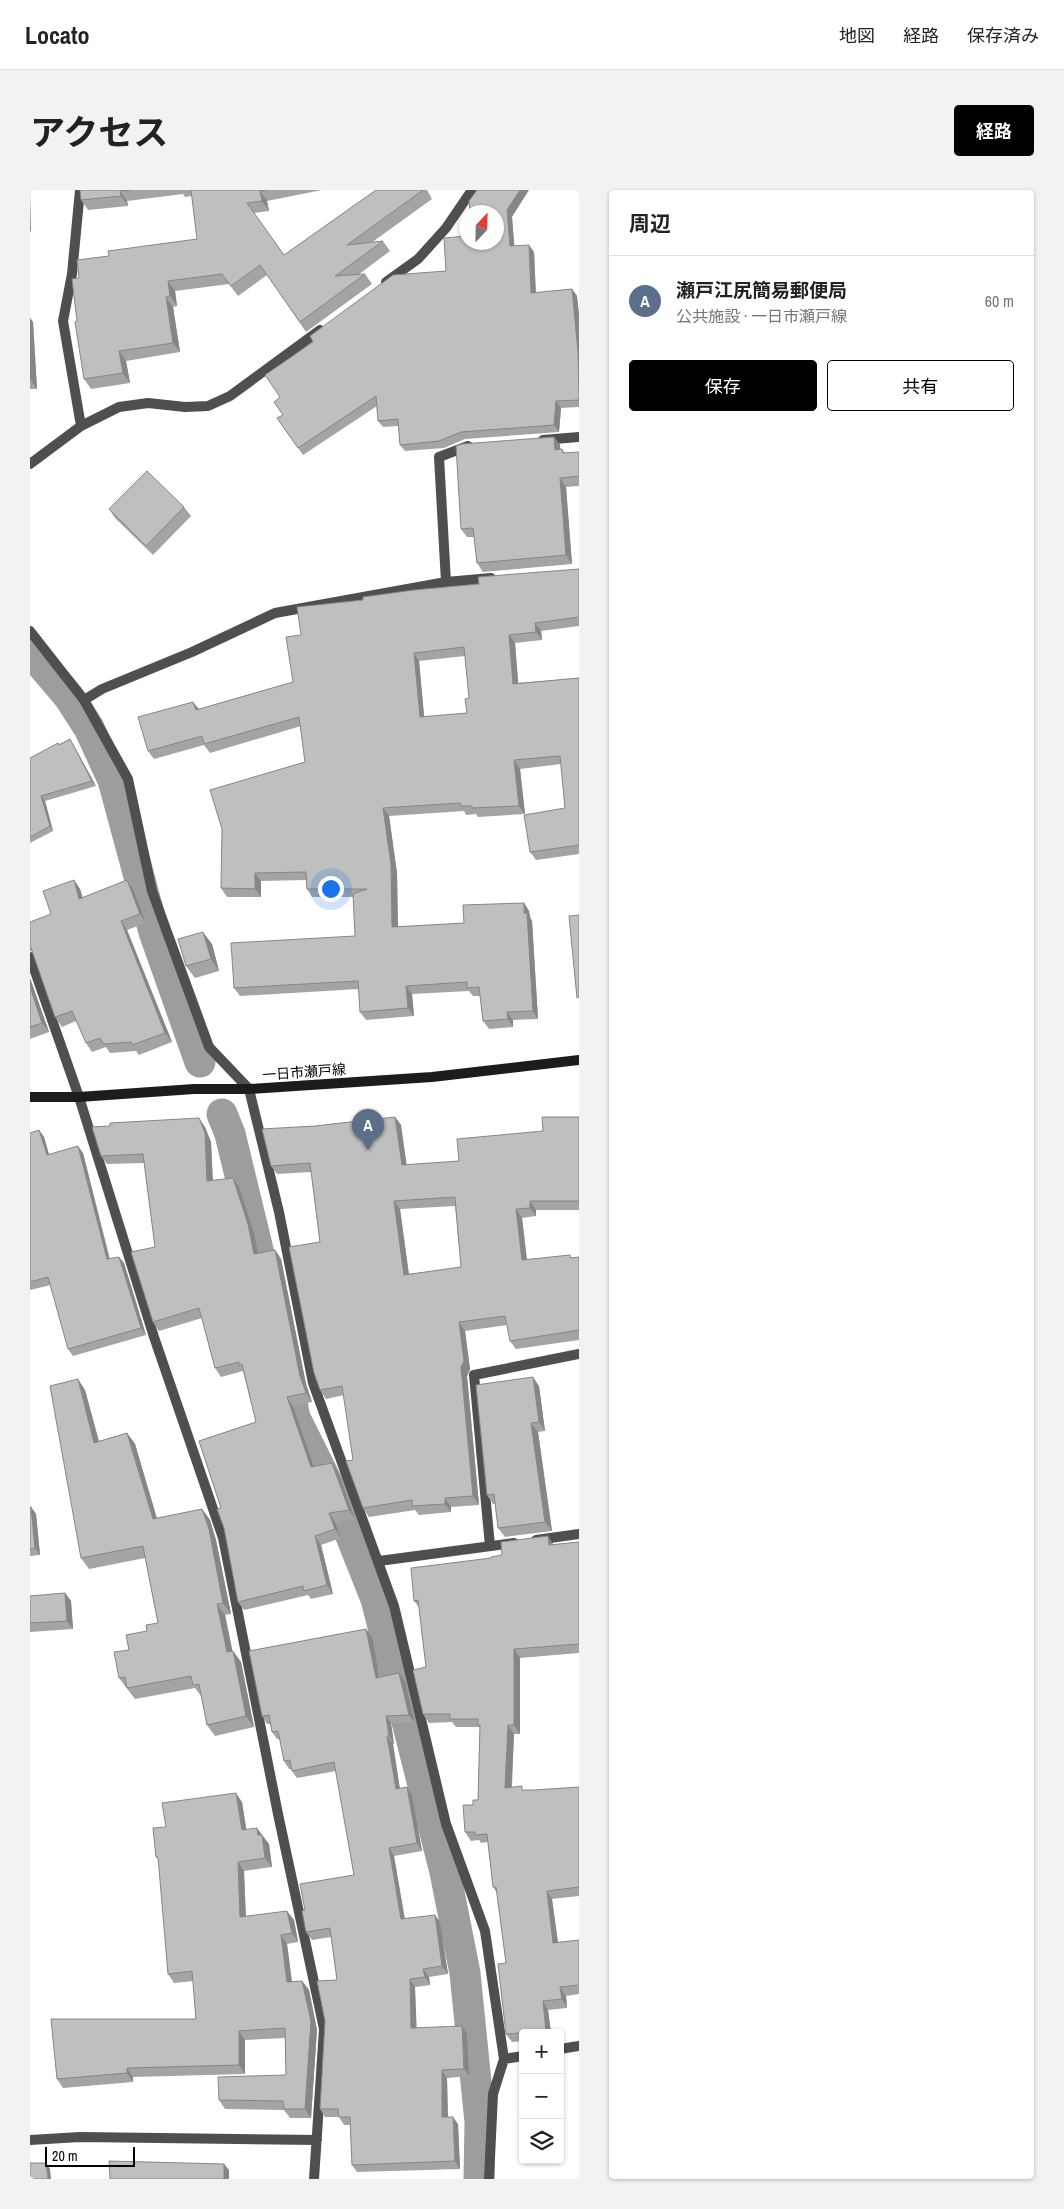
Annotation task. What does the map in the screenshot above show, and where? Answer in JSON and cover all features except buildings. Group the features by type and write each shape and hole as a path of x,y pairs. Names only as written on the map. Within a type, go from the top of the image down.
{"main road":[{"name":"一日市瀬戸線","path":"30,1097 79,1097 194,1089 249,1089 432,1077 579,1060"}],"street":[{"path":"80,190 72,274 63,321 81,426"},
{"path":"379,287 418,259 446,228 472,190"},
{"path":"30,464 81,426 119,407 148,403 185,407 208,406 230,396 332,322"},
{"path":"532,441 579,437"},
{"path":"446,582 439,457 466,446 475,446"},
{"path":"84,700 102,689 192,652 275,613 446,582 506,577"},
{"path":"30,631 84,700 128,779 152,891 209,1047 249,1089 278,1212 313,1383 394,1606 446,1824 485,1931 504,2059 493,2094 489,2179"},
{"path":"30,957 79,1097 154,1337 223,1538 278,1814 324,2029 314,2179"},
{"path":"490,1546 474,1375 579,1354"},
{"path":"379,1561 579,1534"},
{"path":"564,2048 579,2046"},
{"path":"504,2059 519,2057"},
{"path":"30,2140 80,2137 317,2140"}],"waterway":[{"path":"30,651 69,697 89,728 113,780 154,932 200,1062"},
{"path":"222,1114 230,1134 269,1295"},
{"path":"289,1387 295,1418 339,1506 376,1599 445,1872 465,1973 480,2122 479,2179"}],"place":[{"name":"瀬戸江尻簡易郵便局","path":"368,1150"}]}
